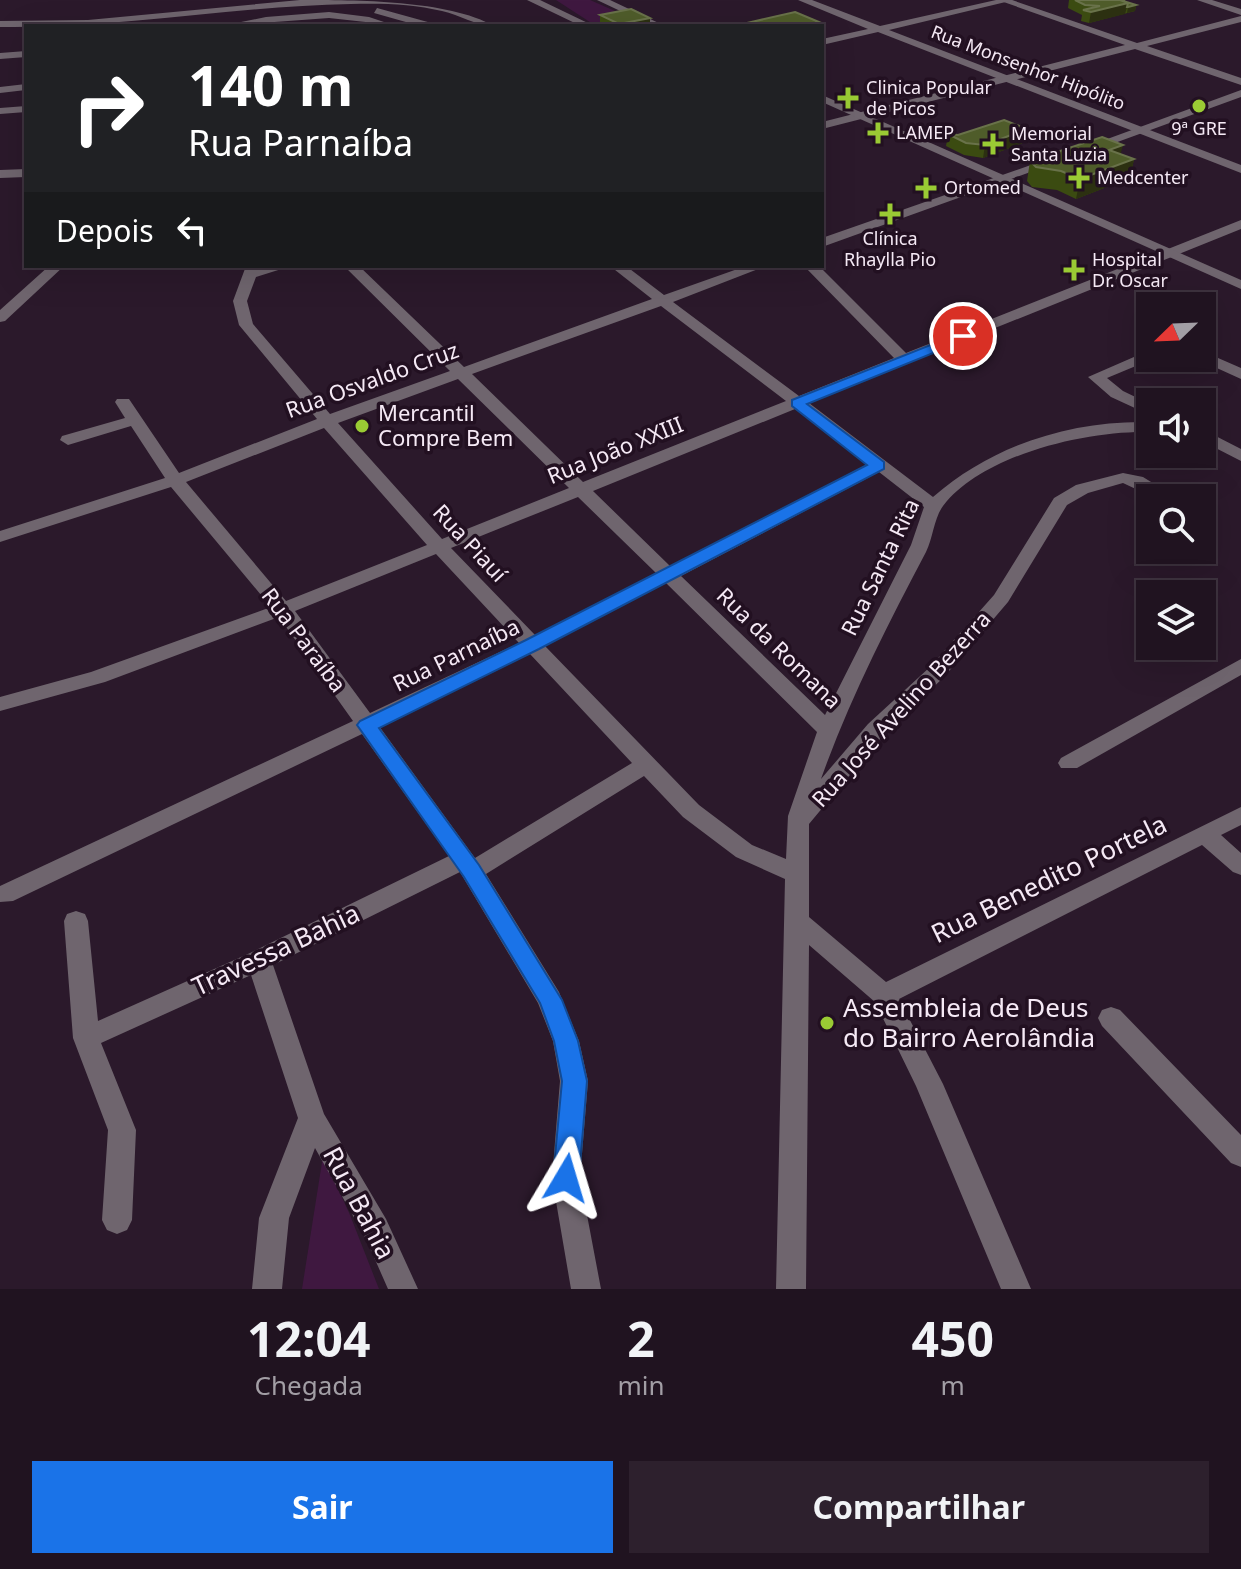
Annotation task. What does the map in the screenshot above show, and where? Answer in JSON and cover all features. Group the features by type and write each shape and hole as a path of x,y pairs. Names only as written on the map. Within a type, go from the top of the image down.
{"street":[{"path":"533,0 585,24"},
{"path":"602,0 656,24"},
{"name":"Rua Monsenhor Hipólito","path":"803,0 1241,169"},
{"path":"824,42 1006,0 1241,82"},
{"path":"1202,0 1241,12"},
{"path":"91,24 291,2 403,2 449,10 484,24"},
{"path":"197,12 359,10 399,16 425,24"},
{"path":"247,24 329,16 386,24"},
{"path":"824,126 1241,19"},
{"path":"0,24 24,26"},
{"path":"0,36 24,36"},
{"path":"0,56 24,54"},
{"path":"0,63 24,62"},
{"path":"0,90 24,87"},
{"path":"1080,152 1241,93"},
{"path":"824,99 1241,285"},
{"path":"0,111 24,109"},
{"path":"824,242 1065,157"},
{"path":"0,174 24,173"},
{"name":"Rua João XXIII","path":"0,704 98,677 283,609 1241,224"},
{"path":"0,318 7,308 55,268"},
{"name":"Rua da Romana","path":"353,268 829,731"},
{"path":"620,268 934,506"},
{"name":"Rua Osvaldo Cruz","path":"0,537 175,480 327,421 754,268"},
{"path":"813,268 904,360"},
{"name":"Rua Piauí","path":"252,270 240,301 246,325 439,547 644,766 691,811 744,851 797,874"},
{"path":"1136,360 1098,374 1099,380 1117,394 1136,403"},
{"path":"1216,362 1241,374"},
{"name":"Rua Paraíba","path":"68,440 129,411 175,480 283,609 468,865 550,1000 566,1041 574,1081 566,1178 586,1289"},
{"name":"Rua Santa Rita","path":"798,822 810,776 829,731 878,623 926,535 934,506 958,483 996,459 1092,431 1136,428"},
{"path":"1216,442 1241,456"},
{"name":"Rua Parnaíba","path":"5,894 532,645 878,466"},
{"name":"Rua José Avelino Bezerra","path":"791,1289 798,822 876,729 937,672 1001,598 1060,502 1082,489 1123,478 1142,484"},
{"path":"1069,763 1241,666"},
{"name":"Travessa Bahia","path":"86,1038 468,865 644,766"},
{"name":"Rua Benedito Portela","path":"884,995 1241,815"},
{"path":"1205,835 1241,866"},
{"path":"76,921 86,1038 122,1130 117,1220"},
{"path":"797,921 884,995 929,1084 1016,1289"},
{"name":"Rua Bahia","path":"259,960 312,1118 376,1229 403,1289"},
{"path":"1111,1018 1241,1154"},
{"name":"Rua Bahia","path":"267,1289 274,1218 312,1118"}],"shaded area":[{"path":"556,0 590,0 644,24 593,24"},
{"path":"323,1156 350,1215 379,1289 302,1289"}],"building":[{"path":"1075,0 1120,0 1128,3 1091,12 1083,10 1100,6 1085,5"},
{"path":"631,9 650,18 619,24 600,15"},
{"path":"795,12 819,22 810,24 743,24"},
{"path":"1004,120 1027,129 985,145 966,143 948,134 958,135"},
{"path":"1102,137 1123,145 1109,150 1134,159 1080,179 1061,171 1036,167 1030,161"}],"place":[{"name":"Clinica Popular de Picos","path":"848,98"},
{"name":"9ª GRE","path":"1199,106"},
{"name":"LAMEP","path":"878,133"},
{"name":"Memorial Santa Luzia","path":"993,144"},
{"name":"Medcenter","path":"1079,178"},
{"name":"Ortomed","path":"926,188"},
{"name":"Clínica Rhaylla Pio","path":"890,214"},
{"name":"Hospital Dr. Oscar","path":"1074,270"},
{"name":"Mercantil Compre Bem","path":"362,426"},
{"name":"Assembleia de Deus do Bairro Aerolândia","path":"827,1023"}],"route":[{"path":"566,1178 574,1081 566,1041 550,1000 472,871 367,725 532,645 878,466 797,403 963,336"}]}
